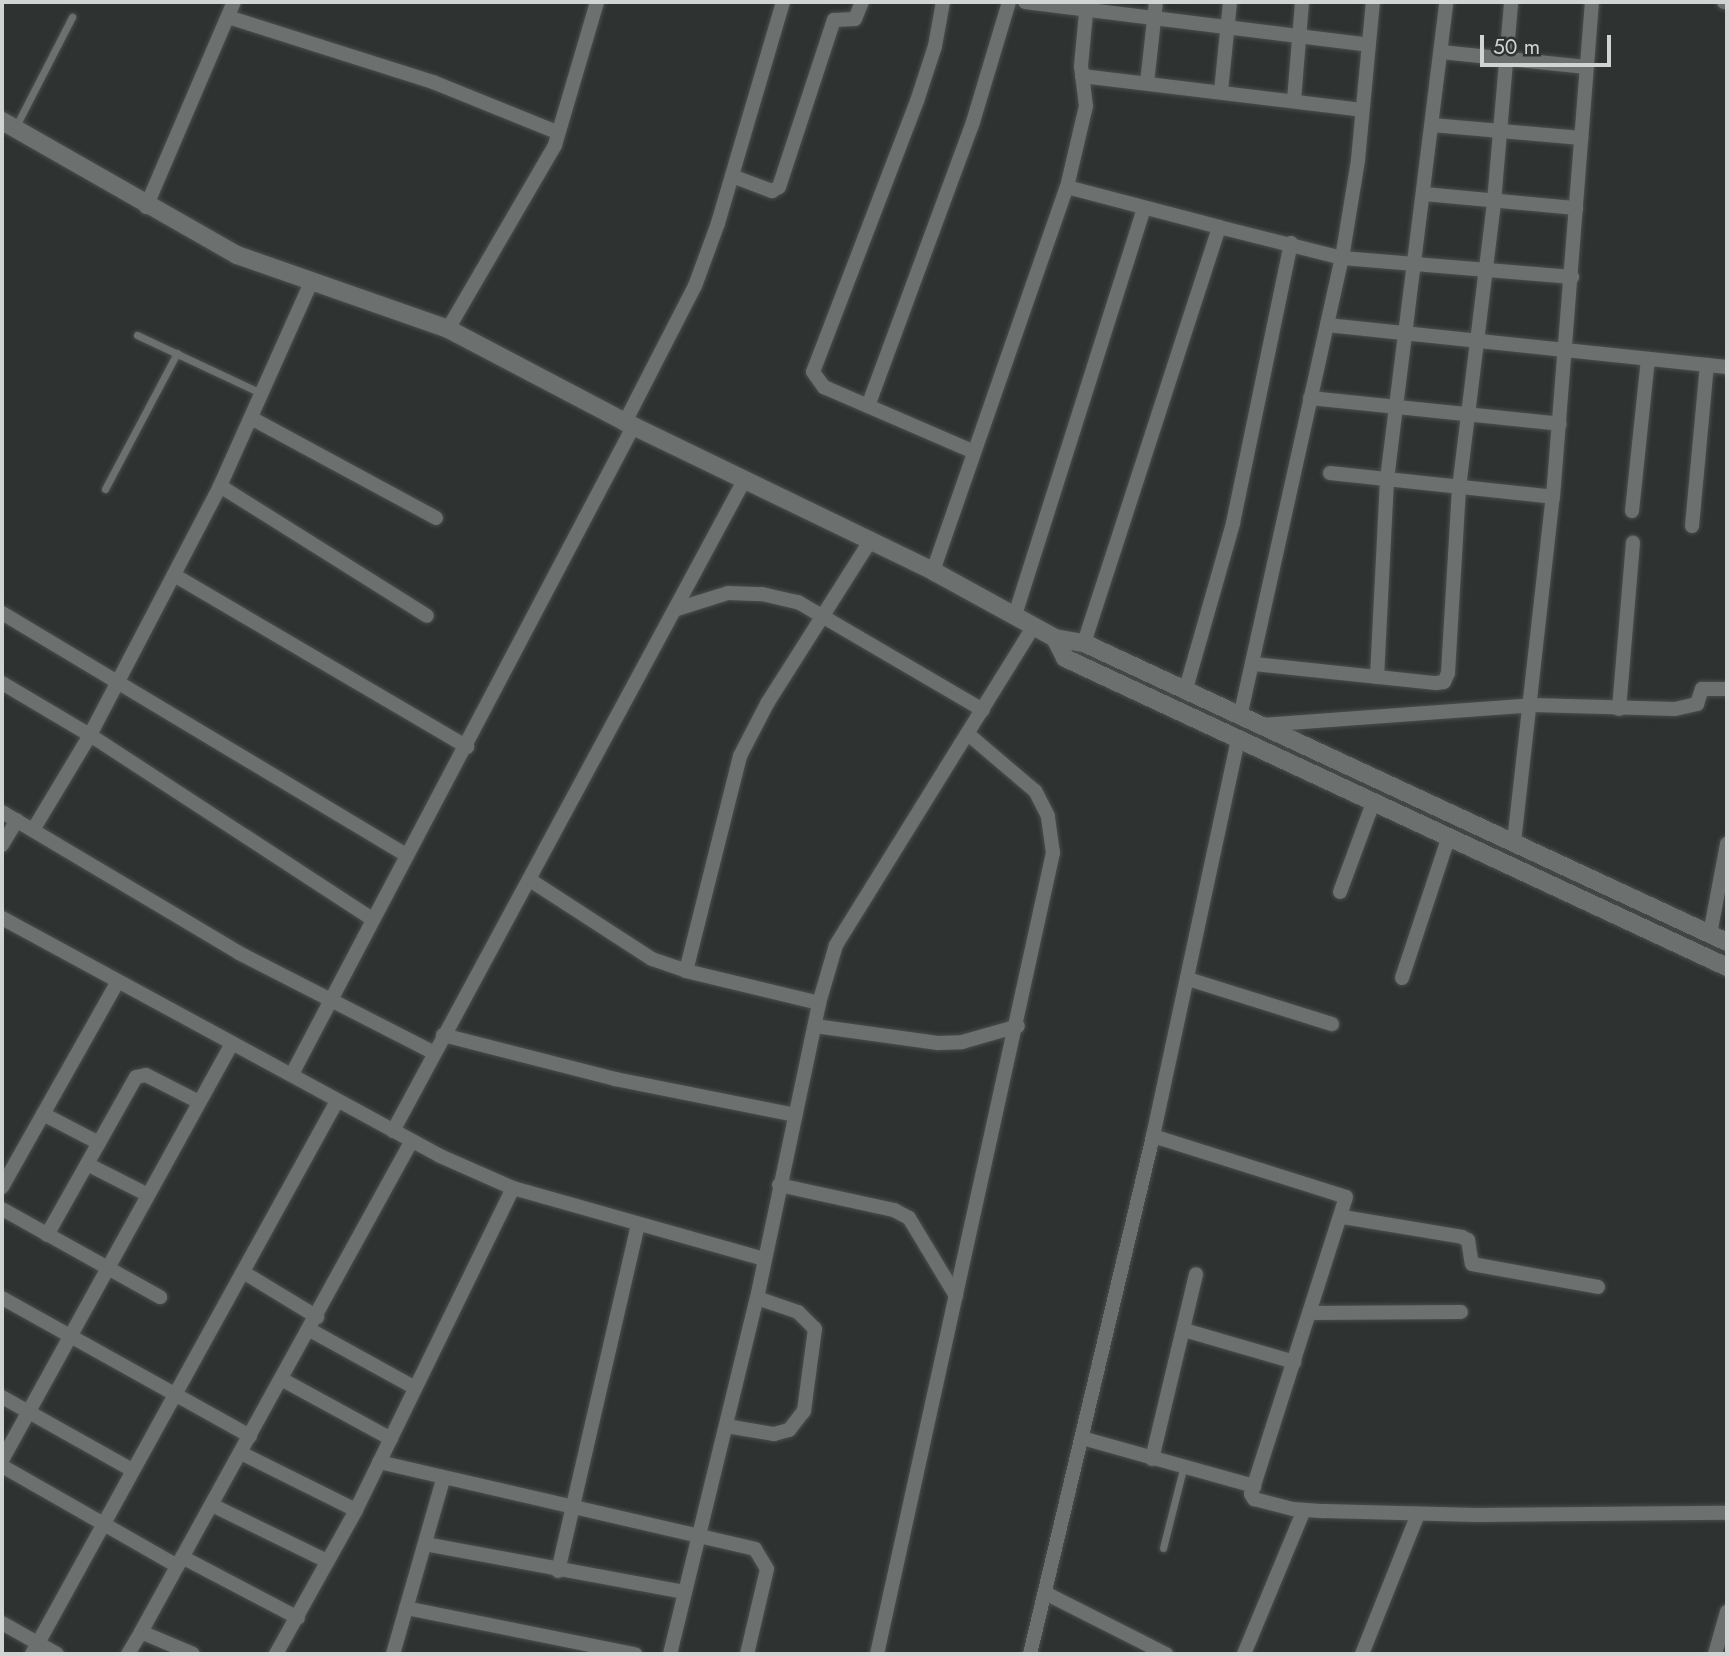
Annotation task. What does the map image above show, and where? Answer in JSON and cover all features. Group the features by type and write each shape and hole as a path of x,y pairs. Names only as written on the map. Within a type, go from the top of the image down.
{"street":[{"path":"146,207 234,2"},
{"path":"448,329 555,145 556,132 565,118 597,2"},
{"path":"292,1074 372,919 467,747 695,286 732,176 783,2"},
{"path":"732,176 772,191 779,187 835,19 855,19 862,2"},
{"path":"943,2 935,46 917,102 813,372 824,387 974,452"},
{"path":"868,406 977,110 1009,2"},
{"path":"1025,2 1086,7 1153,21 1299,33 1368,45"},
{"path":"1147,83 1156,2"},
{"path":"1221,91 1230,2"},
{"path":"1294,100 1302,2"},
{"path":"1240,717 1342,258 1373,2"},
{"path":"1377,677 1387,479 1416,267 1446,2"},
{"path":"1254,663 1436,683 1444,682 1448,673 1459,488 1494,202 1511,2"},
{"path":"1514,842 1532,705 1560,424 1592,2"},
{"path":"933,571 1067,187 1084,121 1082,76 1086,7"},
{"path":"228,17 444,85 556,132"},
{"path":"1441,52 1586,67"},
{"path":"1082,76 1362,110"},
{"path":"8,125 146,207 237,255 311,283 378,301 448,329 629,424 933,571 1055,638 1084,643 1727,942"},
{"path":"1432,125 1581,138"},
{"path":"1067,187 1342,258 1485,274 1572,277"},
{"path":"1424,194 1576,208"},
{"path":"1015,615 1144,208"},
{"path":"1084,643 1219,227"},
{"path":"1185,692 1233,523 1291,243"},
{"path":"33,830 90,735 220,486 253,419 311,283"},
{"path":"1327,325 1477,343 1727,367"},
{"path":"1632,511 1648,359"},
{"path":"1692,526 1707,365"},
{"path":"1310,398 1560,424"},
{"path":"253,419 436,518"},
{"path":"1330,473 1553,497"},
{"path":"393,1132 745,479"},
{"path":"220,486 428,616"},
{"path":"686,971 740,755 768,702 871,540"},
{"path":"1619,709 1633,542"},
{"path":"174,575 467,747"},
{"path":"677,609 728,593 762,594 825,615 983,710"},
{"path":"2,613 119,680 407,855"},
{"path":"670,1654 757,1298 819,1003 846,924 1034,626"},
{"path":"1055,638 1065,658 1727,967"},
{"path":"2,683 90,735 372,919"},
{"path":"1261,725 1532,705 1619,709 1691,706 1699,701 1702,689 1727,690"},
{"path":"877,1654 1018,1026 1053,853 1053,834 1035,791 968,734"},
{"path":"1030,1654 1153,1136 1238,739"},
{"path":"1340,892 1374,800"},
{"path":"2,813 329,1001 434,1053"},
{"path":"2,845 17,820"},
{"path":"1402,978 1450,836"},
{"path":"1710,934 1727,844"},
{"path":"530,880 652,959 686,971 819,1003"},
{"path":"2,918 231,1045 292,1074 411,1142 513,1188 764,1259"},
{"path":"1188,979 1332,1024"},
{"path":"2,1186 117,983"},
{"path":"815,1026 938,1043 962,1042 1018,1026"},
{"path":"443,1035 615,1079 795,1115"},
{"path":"231,1045 28,1411 2,1463 104,1524 298,1618"},
{"path":"47,1235 141,1074 199,1102"},
{"path":"35,1649 337,1101"},
{"path":"43,1114 99,1143"},
{"path":"1153,1136 1342,1194 1347,1203 1254,1486 1254,1499 1304,1510 1418,1514 1727,1513"},
{"path":"128,1654 314,1324 411,1142"},
{"path":"87,1164 148,1195"},
{"path":"779,1185 894,1210 909,1218 956,1296"},
{"path":"276,1654 356,1510 513,1188"},
{"path":"2,1209 160,1297"},
{"path":"1343,1217 1462,1237 1468,1240 1472,1264 1598,1287"},
{"path":"558,1571 638,1225"},
{"path":"243,1272 314,1324 415,1388"},
{"path":"1152,1459 1196,1274"},
{"path":"2,1298 250,1436"},
{"path":"726,1426 774,1434 789,1430 804,1411 815,1329 798,1312 757,1298"},
{"path":"1310,1313 1461,1312"},
{"path":"1184,1330 1294,1362"},
{"path":"282,1380 391,1439"},
{"path":"2,1397 132,1470"},
{"path":"1082,1438 1184,1469 1254,1486"},
{"path":"241,1453 356,1510"},
{"path":"379,1462 443,1480 745,1544 764,1558 767,1569 747,1654"},
{"path":"393,1654 443,1480"},
{"path":"212,1505 327,1561"},
{"path":"1244,1654 1304,1510"},
{"path":"1362,1654 1418,1514"},
{"path":"425,1544 558,1571 684,1592"},
{"path":"1045,1593 1166,1654"},
{"path":"406,1608 555,1648 635,1654"},
{"path":"1715,1654 1727,1612"},
{"path":"2,1623 35,1649 57,1654"},
{"path":"141,1632 194,1654"}],"lane":[{"path":"8,125 72,17"},
{"path":"137,335 263,394"},
{"path":"105,489 177,354"},
{"path":"1163,1548 1184,1469"}]}
